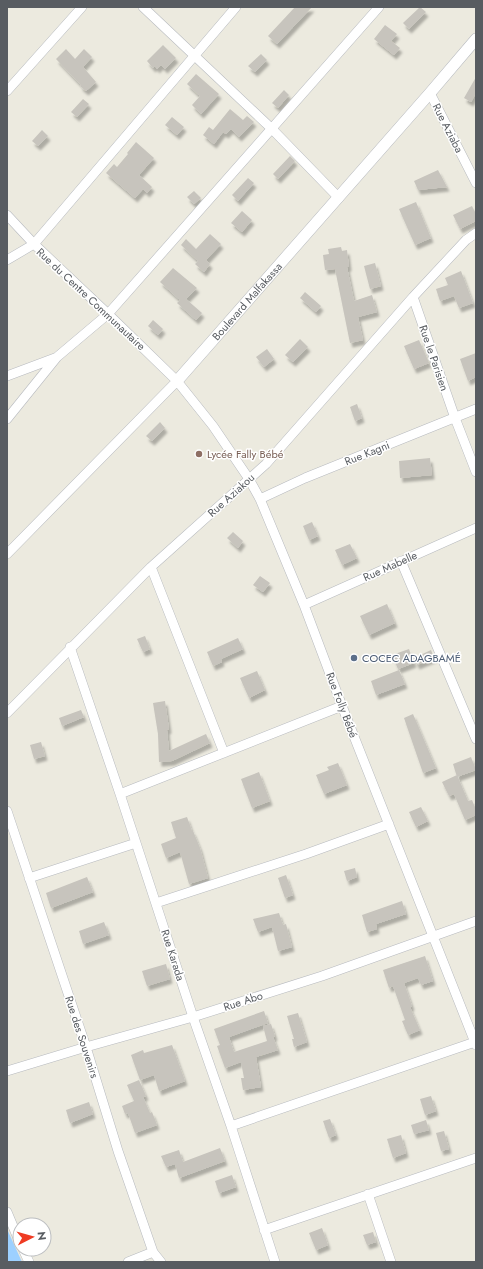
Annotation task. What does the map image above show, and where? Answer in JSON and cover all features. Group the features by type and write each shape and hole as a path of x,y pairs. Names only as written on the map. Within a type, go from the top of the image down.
{"street":[{"path":"7,92 82,7"},
{"path":"143,7 272,128 339,198"},
{"path":"7,260 34,244 236,7"},
{"path":"7,419 57,357 108,314 379,7"},
{"name":"Boulevard Malfakassa","path":"7,554 177,381 430,94 476,39"},
{"name":"Rue Aziaba","path":"430,94 476,183"},
{"name":"Rue du Centre Communautaire","path":"7,215 34,244 177,381"},
{"name":"Rue Aziakou","path":"7,712 151,567 266,464 413,297 466,240 476,233"},
{"name":"Rue le Parisien","path":"413,297 455,418 476,472"},
{"path":"7,376 57,357"},
{"name":"Rue Folly Bébé","path":"177,381 213,426 249,479 260,499 304,604 342,706 475,1044"},
{"name":"Rue Kagni","path":"260,499 305,478 476,409"},
{"name":"Rue Mabelle","path":"304,604 476,528"},
{"path":"401,561 476,739"},
{"path":"151,567 224,753"},
{"name":"Rue Karada","path":"70,647 193,1017 231,1126 275,1262"},
{"path":"120,794 342,706"},
{"name":"Rue des Souvenirs","path":"7,811 9,827 29,878 86,1047 118,1151 153,1252 160,1262"},
{"path":"156,903 306,854 389,824"},
{"path":"29,878 136,843"},
{"name":"Rue Abo","path":"7,1071 193,1017 322,976 476,921"},
{"path":"231,1126 475,1044"},
{"path":"264,1230 476,1158"},
{"path":"368,1194 391,1262"},
{"path":"7,1212 12,1224"},
{"path":"128,1262 153,1252"}],"water":[{"path":"7,1229 12,1240 12,1257 20,1257 22,1262 7,1262"}],"building":[{"path":"295,7 312,7 277,44 268,36"},
{"path":"420,7 426,12 409,29 403,23"},
{"path":"385,25 397,34 391,41 400,48 394,55 374,39"},
{"path":"163,45 176,58 165,69 161,65 157,69 155,66 153,68 147,61"},
{"path":"66,49 75,59 84,49 92,57 83,67 96,82 86,91 56,59"},
{"path":"261,54 267,60 255,72 248,66"},
{"path":"196,74 219,94 201,114 192,105 200,96 187,84"},
{"path":"476,77 476,93 471,102 464,98"},
{"path":"284,90 289,95 278,108 272,103"},
{"path":"83,99 89,104 77,117 71,112"},
{"path":"230,109 243,120 247,116 254,122 239,137 231,129 226,134 223,132 214,144 203,135 209,127 213,130"},
{"path":"172,117 184,127 177,135 165,125"},
{"path":"42,130 48,136 38,146 32,141"},
{"path":"136,142 154,158 139,175 152,187 147,193 143,189 135,198 106,173 114,164 117,167"},
{"path":"290,156 295,161 278,179 273,174"},
{"path":"438,170 447,187 418,190 414,181"},
{"path":"248,178 254,183 238,201 232,195"},
{"path":"194,191 201,198 194,204 187,197"},
{"path":"416,202 431,238 415,245 399,209"},
{"path":"472,206 476,214 476,221 460,229 453,215"},
{"path":"242,211 252,220 242,232 231,223"},
{"path":"210,234 221,244 206,260 210,264 204,272 195,264 198,261 181,245 186,239 196,249"},
{"path":"341,247 342,251 347,250 349,267 347,267 354,301 372,295 377,312 358,317 363,340 350,343 335,269 325,270 323,255 329,254 328,249"},
{"path":"375,263 381,286 370,289 364,266"},
{"path":"173,268 197,288 186,299 202,313 196,320 177,303 180,300 160,282"},
{"path":"461,271 473,303 459,308 454,296 440,301 436,289 448,285 445,278"},
{"path":"305,292 321,306 316,312 300,298"},
{"path":"153,320 163,329 158,335 148,326"},
{"path":"300,339 308,347 293,362 285,355"},
{"path":"419,340 429,363 414,369 404,346"},
{"path":"267,349 274,359 264,367 256,357"},
{"path":"476,353 476,377 468,381 460,359"},
{"path":"357,404 362,418 355,421 350,407"},
{"path":"160,422 165,428 152,441 146,436"},
{"path":"430,458 432,475 400,478 399,461"},
{"path":"312,522 318,536 309,540 303,526"},
{"path":"233,532 243,541 238,548 227,538"},
{"path":"350,544 357,558 342,565 335,550"},
{"path":"260,576 270,583 263,592 253,585"},
{"path":"387,604 395,623 369,635 360,616"},
{"path":"145,636 150,649 143,652 137,639"},
{"path":"238,638 243,649 221,659 222,662 213,666 207,652"},
{"path":"409,649 414,663 398,669 392,655"},
{"path":"431,650 434,658 417,665 414,658"},
{"path":"399,670 405,684 376,695 371,681"},
{"path":"257,671 265,690 249,698 240,678"},
{"path":"165,701 169,729 167,730 169,751 206,734 210,743 172,761 159,762 158,734 153,703"},
{"path":"81,710 84,717 62,726 59,718"},
{"path":"413,714 436,768 423,773 404,718"},
{"path":"41,742 45,756 34,759 30,745"},
{"path":"471,757 476,770 457,777 453,764"},
{"path":"338,763 347,785 324,794 316,775 329,770 327,767"},
{"path":"259,772 270,801 252,808 241,779"},
{"path":"457,775 468,801 472,800 476,810 476,815 465,820 454,794 449,796 442,782"},
{"path":"421,807 428,821 416,827 409,812"},
{"path":"187,817 200,848 208,878 189,884 180,852 166,858 161,844 176,838 171,822"},
{"path":"355,868 357,877 347,881 344,871"},
{"path":"286,875 293,895 285,898 278,878"},
{"path":"87,877 93,892 51,908 46,893"},
{"path":"402,901 406,914 376,924 377,929 367,932 362,915"},
{"path":"279,913 283,925 286,924 292,947 278,951 272,927 258,932 253,919"},
{"path":"104,922 109,935 83,944 79,931"},
{"path":"425,956 433,981 421,985 418,978 404,983 412,1006 410,1007 420,1030 408,1035 402,1021 405,1020 393,986 389,988 383,970"},
{"path":"166,964 170,979 147,986 142,971"},
{"path":"264,1011 268,1023 229,1037 234,1052 267,1041 263,1026 271,1024 275,1036 273,1037 278,1050 256,1057 261,1087 243,1090 241,1078 244,1078 241,1062 225,1068 217,1046 220,1045 214,1029"},
{"path":"298,1013 307,1042 294,1047 292,1039 294,1039 287,1016"},
{"path":"172,1045 185,1081 159,1091 154,1075 140,1080 131,1055 143,1050 144,1053"},
{"path":"139,1080 146,1096 143,1097 150,1113 152,1112 157,1125 135,1133 128,1113 125,1114 122,1106 134,1101 127,1085"},
{"path":"431,1096 436,1111 425,1115 420,1099"},
{"path":"89,1102 93,1114 70,1123 66,1110"},
{"path":"330,1119 336,1135 329,1138 323,1121"},
{"path":"426,1120 429,1130 414,1134 411,1125"},
{"path":"444,1131 449,1149 441,1151 436,1133"},
{"path":"401,1135 406,1153 393,1158 387,1139"},
{"path":"220,1148 225,1161 179,1178 175,1164 166,1167 161,1156 179,1150 183,1162"},
{"path":"232,1175 236,1187 219,1193 215,1181"},
{"path":"322,1228 328,1245 316,1250 309,1233"},
{"path":"373,1232 376,1242 367,1245 363,1235"}],"place":[{"name":"Lycée Fally Bébé","path":"199,454"},
{"name":"COCEC ADAGBAMÉ","path":"354,658"}]}
